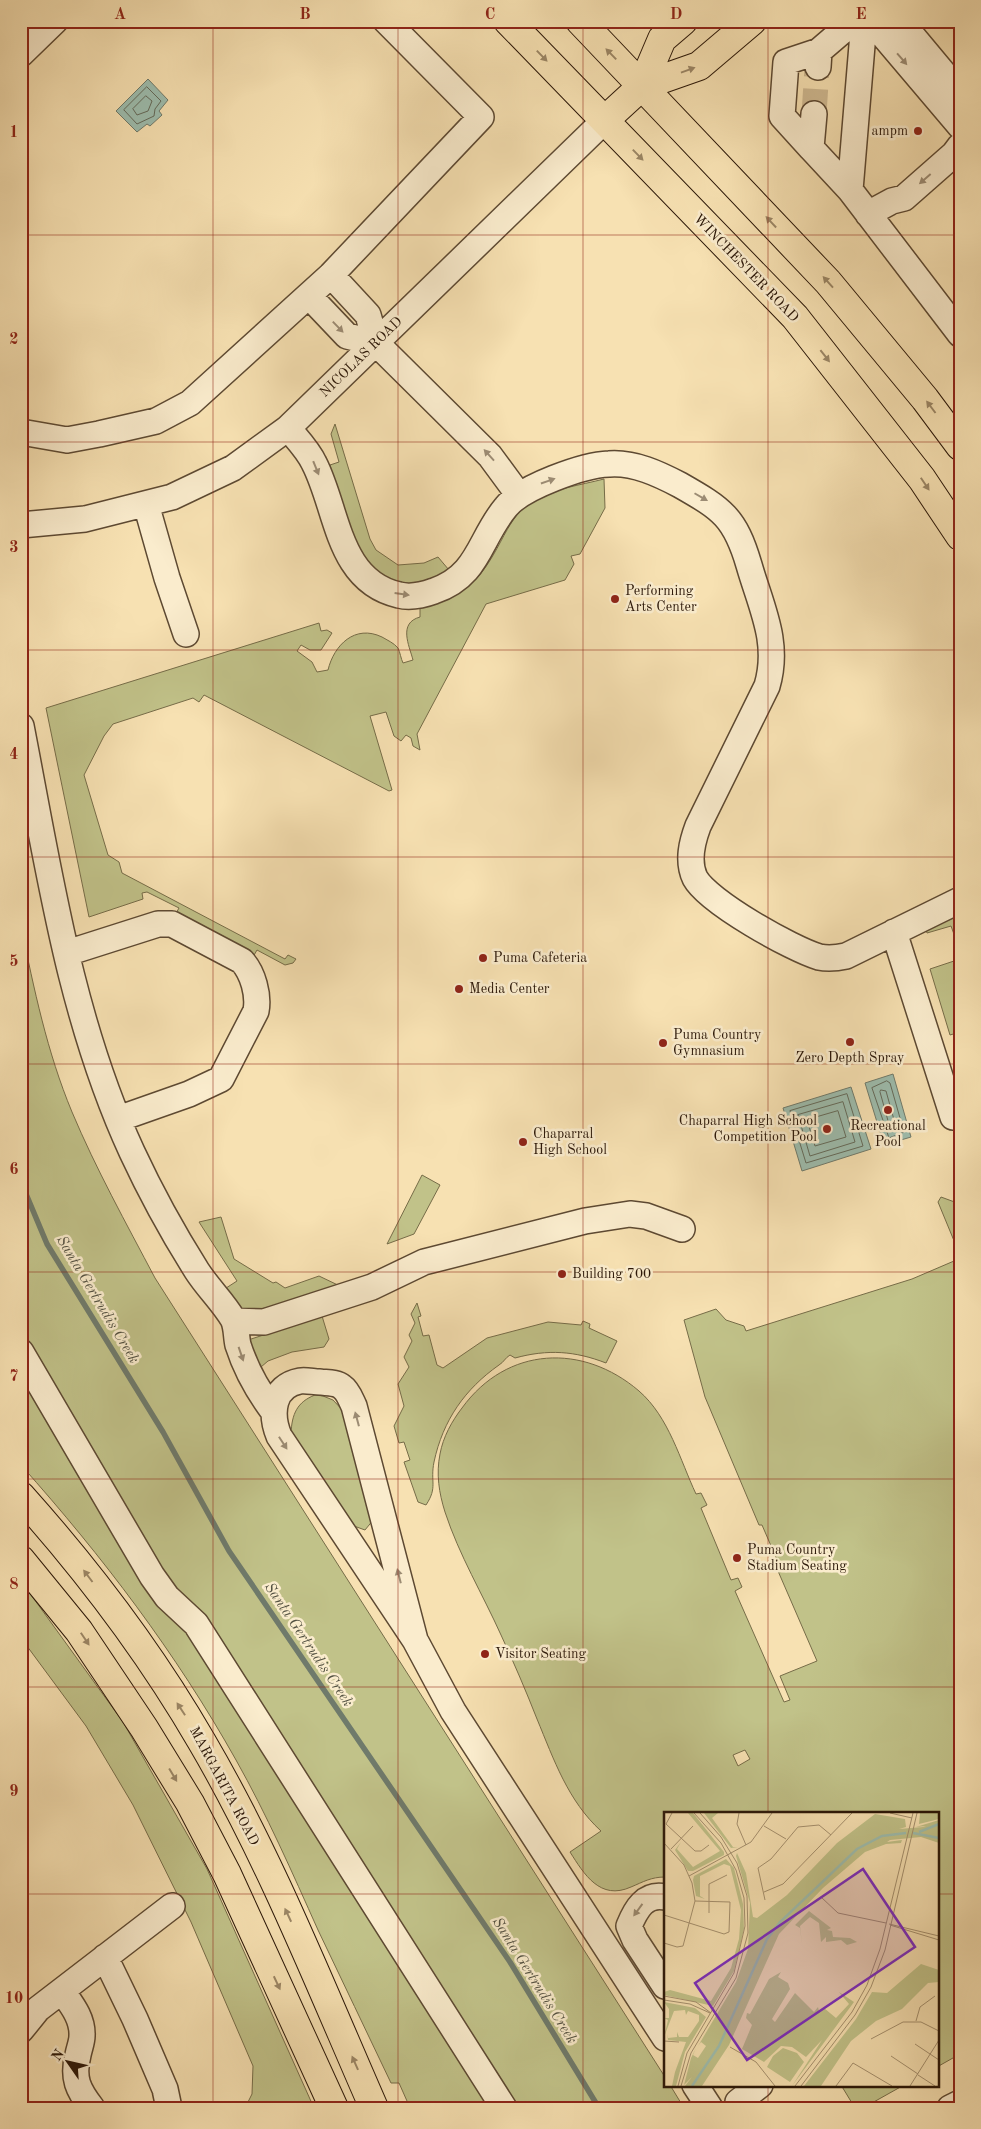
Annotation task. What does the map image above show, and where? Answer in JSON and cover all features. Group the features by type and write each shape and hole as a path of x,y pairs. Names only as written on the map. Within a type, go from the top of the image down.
{"main road":[{"name":"WINCHESTER ROAD","path":"508,21 795,317 922,479 960,536"},
{"path":"580,21 828,282 925,399 960,446"},
{"name":"NICOLAS ROAD","path":"642,86 662,39 683,21"},
{"name":"NICOLAS ROAD","path":"604,120 642,86 699,66 752,21"},
{"name":"MARGARITA ROAD","path":"21,1496 73,1556 143,1650 202,1742 273,1881 374,2108"},
{"path":"21,1560 79,1631 144,1728 190,1803 227,1874 334,2108"}],"street":[{"path":"21,54 55,21"},
{"path":"21,432 67,440 156,421 190,403 331,275 481,117 386,21"},
{"path":"854,21 818,59 786,62 782,116 850,190 960,334"},
{"path":"850,190 864,21"},
{"path":"871,21 960,126"},
{"path":"900,21 960,93"},
{"path":"811,148 814,114"},
{"name":"NICOLAS ROAD","path":"21,525 85,519 146,504 172,497 233,468 288,428 604,120"},
{"path":"868,214 892,201 904,198 954,154 960,146"},
{"path":"331,275 368,315 376,343 490,456 518,494"},
{"path":"309,296 347,336 376,343"},
{"path":"288,428 315,463 344,549 352,562 373,582 386,591 401,595 419,596 447,586 457,580 475,560 505,508 518,494 566,475 610,464 650,471 698,495 722,511 741,538 771,638 772,669 768,686 698,826 691,846 694,876 701,887 721,905 801,950 820,957 835,959 846,956 960,900"},
{"path":"146,504 167,578 186,634"},
{"path":"21,726 67,953 94,1059 118,1120 164,1218 215,1296 234,1321 237,1343 245,1367 258,1392 273,1411"},
{"path":"67,953 158,924 172,924 242,961 248,968 258,1001 256,1010 221,1079 189,1094 118,1120"},
{"path":"894,932 953,1117"},
{"path":"234,1321 264,1322 372,1288 424,1262 585,1221 630,1214 646,1216 682,1229"},
{"path":"21,1352 152,1576 167,1597 196,1624 504,2108"},
{"path":"414,1640 354,1406 349,1396 342,1387 333,1383 301,1381 284,1388 276,1397 273,1411 278,1436 414,1640 453,1710 664,2036"},
{"path":"664,1898 656,1896 647,1899 634,1914 629,1926 635,1940 664,1984"},
{"path":"24,2016 62,1991 172,1906"},
{"path":"105,1957 136,2019 165,2089 169,2108"},
{"path":"62,1991 78,2015 82,2035 75,2068 75,2079 80,2092 92,2108"},
{"path":"696,2086 710,2108"},
{"path":"736,2098 758,2086"},
{"path":"950,2108 960,2103"}],"green space":[{"path":"335,424 370,539 376,550 398,565 424,563 438,557 449,570 429,581 409,583 387,578 369,566 362,558 349,529 330,465 339,462 331,434"},
{"path":"604,479 605,508 580,554 571,556 574,564 565,580 486,604 417,734 420,750 413,746 411,738 406,735 401,741 394,736 386,712 370,716 392,790 389,791 204,695 199,702 193,698 113,724 104,736 84,775 108,855 119,862 122,873 285,959 288,955 296,959 293,963 285,965 257,950 253,957 175,915 179,908 147,892 142,893 143,899 89,917 46,708 319,623 321,631 327,630 332,633 321,650 310,650 301,645 297,651 312,662 317,672 328,670 335,652 347,639 363,633 382,637 395,645 398,648 403,663 413,660 407,629 413,620 420,617 420,607 449,598 470,585 486,567 517,514 531,502 548,494"},
{"path":"960,915 960,935 955,937 951,926 927,933 926,930"},
{"path":"21,926 42,1020 63,1089 91,1154 155,1278 664,2075 664,2086 671,2086 684,2108 400,2108 407,2101 399,2083 391,2083 269,1823 213,1720 137,1607 81,1535 21,1465"},
{"path":"960,959 960,1032 950,1035 930,969"},
{"path":"422,1175 440,1185 414,1234 387,1244"},
{"path":"941,1197 960,1204 960,2054 938,2066 938,1812 664,1812 664,1877 651,1879 620,1890 610,1891 594,1883 581,1869 570,1852 601,1831 579,1807 556,1765 511,1656 451,1528 441,1498 438,1469 443,1441 455,1418 480,1388 501,1372 523,1363 546,1358 570,1359 594,1365 617,1375 649,1401 666,1426 696,1494 701,1493 707,1505 701,1508 731,1580 738,1578 742,1587 735,1591 784,1702 790,1700 780,1676 817,1661 778,1571 781,1569 762,1525 759,1525 705,1397 684,1320 716,1309 726,1320 744,1326 746,1331 912,1279 954,1261 957,1248 938,1202","holes":["745,1750 750,1759 738,1766 733,1755"]},
{"path":"221,1217 234,1259 273,1283 276,1282 285,1288 319,1276 342,1287 254,1311 241,1310 223,1290 237,1281 199,1222"},
{"path":"417,1303 421,1316 418,1317 423,1336 429,1335 437,1365 443,1368 487,1338 548,1322 581,1325 583,1321 590,1324 589,1328 617,1341 606,1363 583,1356 550,1352 515,1358 510,1355 487,1374 466,1395 443,1432 434,1462 432,1494 426,1505 418,1502 404,1462 410,1460 404,1442 399,1443 394,1426 404,1406 398,1384 409,1367 404,1357 412,1341 409,1335 415,1323 411,1314"},
{"path":"322,1316 329,1339 324,1347 292,1352 268,1361 254,1373 245,1341"},
{"path":"315,1395 333,1400 348,1416 374,1519 365,1530 354,1526 291,1433 294,1414 304,1401"},
{"path":"21,1581 123,1722 207,1869 314,2108 245,2108 252,2094 253,2066 191,1922 133,1805 86,1726 21,1638"},
{"path":"842,2086 902,2086 863,2108 855,2108"}],"water":[{"path":"148,79 168,100 159,111 162,115 150,126 147,124 137,132 116,111"},
{"name":"Recreational Pool","path":"893,1074 911,1137 884,1145 865,1083"},
{"name":"Chaparral High School Competition Pool","path":"851,1087 871,1149 802,1171 783,1108"}],"waterway":[{"name":"Santa Gertrudis Creek","path":"21,1182 47,1244 163,1432 229,1551 510,1962 599,2108"}],"tunnel":[{"path":"814,114 817,68"}],"place":[{"name":"ampm","path":"918,131"},
{"name":"Performing Arts Center","path":"615,599"},
{"name":"Puma Cafeteria","path":"483,958"},
{"name":"Media Center","path":"459,989"},
{"name":"Zero Depth Spray","path":"850,1042"},
{"name":"Puma Country Gymnasium","path":"663,1043"},
{"name":"Recreational Pool","path":"888,1110"},
{"name":"Chaparral High School Competition Pool","path":"827,1129"},
{"name":"Chaparral High School","path":"523,1142"},
{"name":"Building 700","path":"562,1274"},
{"name":"Puma Country Stadium Seating","path":"737,1558"},
{"name":"Visitor Seating","path":"485,1654"}]}
